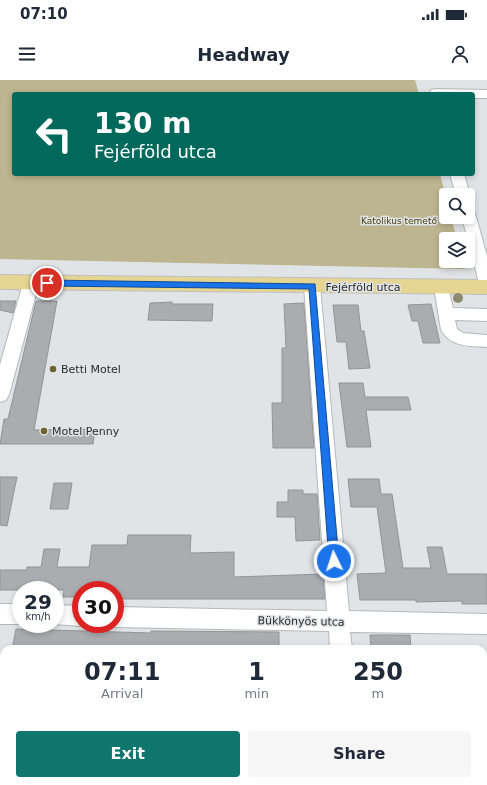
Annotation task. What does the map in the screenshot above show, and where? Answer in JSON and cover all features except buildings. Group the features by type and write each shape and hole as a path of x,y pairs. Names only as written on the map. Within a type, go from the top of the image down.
{"main road":[{"name":"Fejérföld utca","path":"0,282 487,287"}],"street":[{"path":"430,80 434,92"},
{"path":"475,94 487,94"},
{"path":"458,176 461,188"},
{"path":"471,224 487,284"},
{"path":"0,395 31,283"},
{"path":"312,286 341,645"},
{"path":"442,287 449,330 454,337 466,340 487,341"},
{"path":"446,314 487,315"},
{"path":"0,614 12,614"},
{"name":"Bükkönyös utca","path":"124,617 487,624"}],"green space":[{"name":"Katolikus temető","path":"0,80 415,80 418,92 12,92 12,176 441,176 444,188 439,188 439,224 453,224 455,232 439,232 439,268 465,269 0,259"}],"place":[{"name":"Betti Motel","path":"53,369"},
{"name":"Motel Penny","path":"44,431"}],"route":[{"path":"47,283 312,286 334,561"}]}
